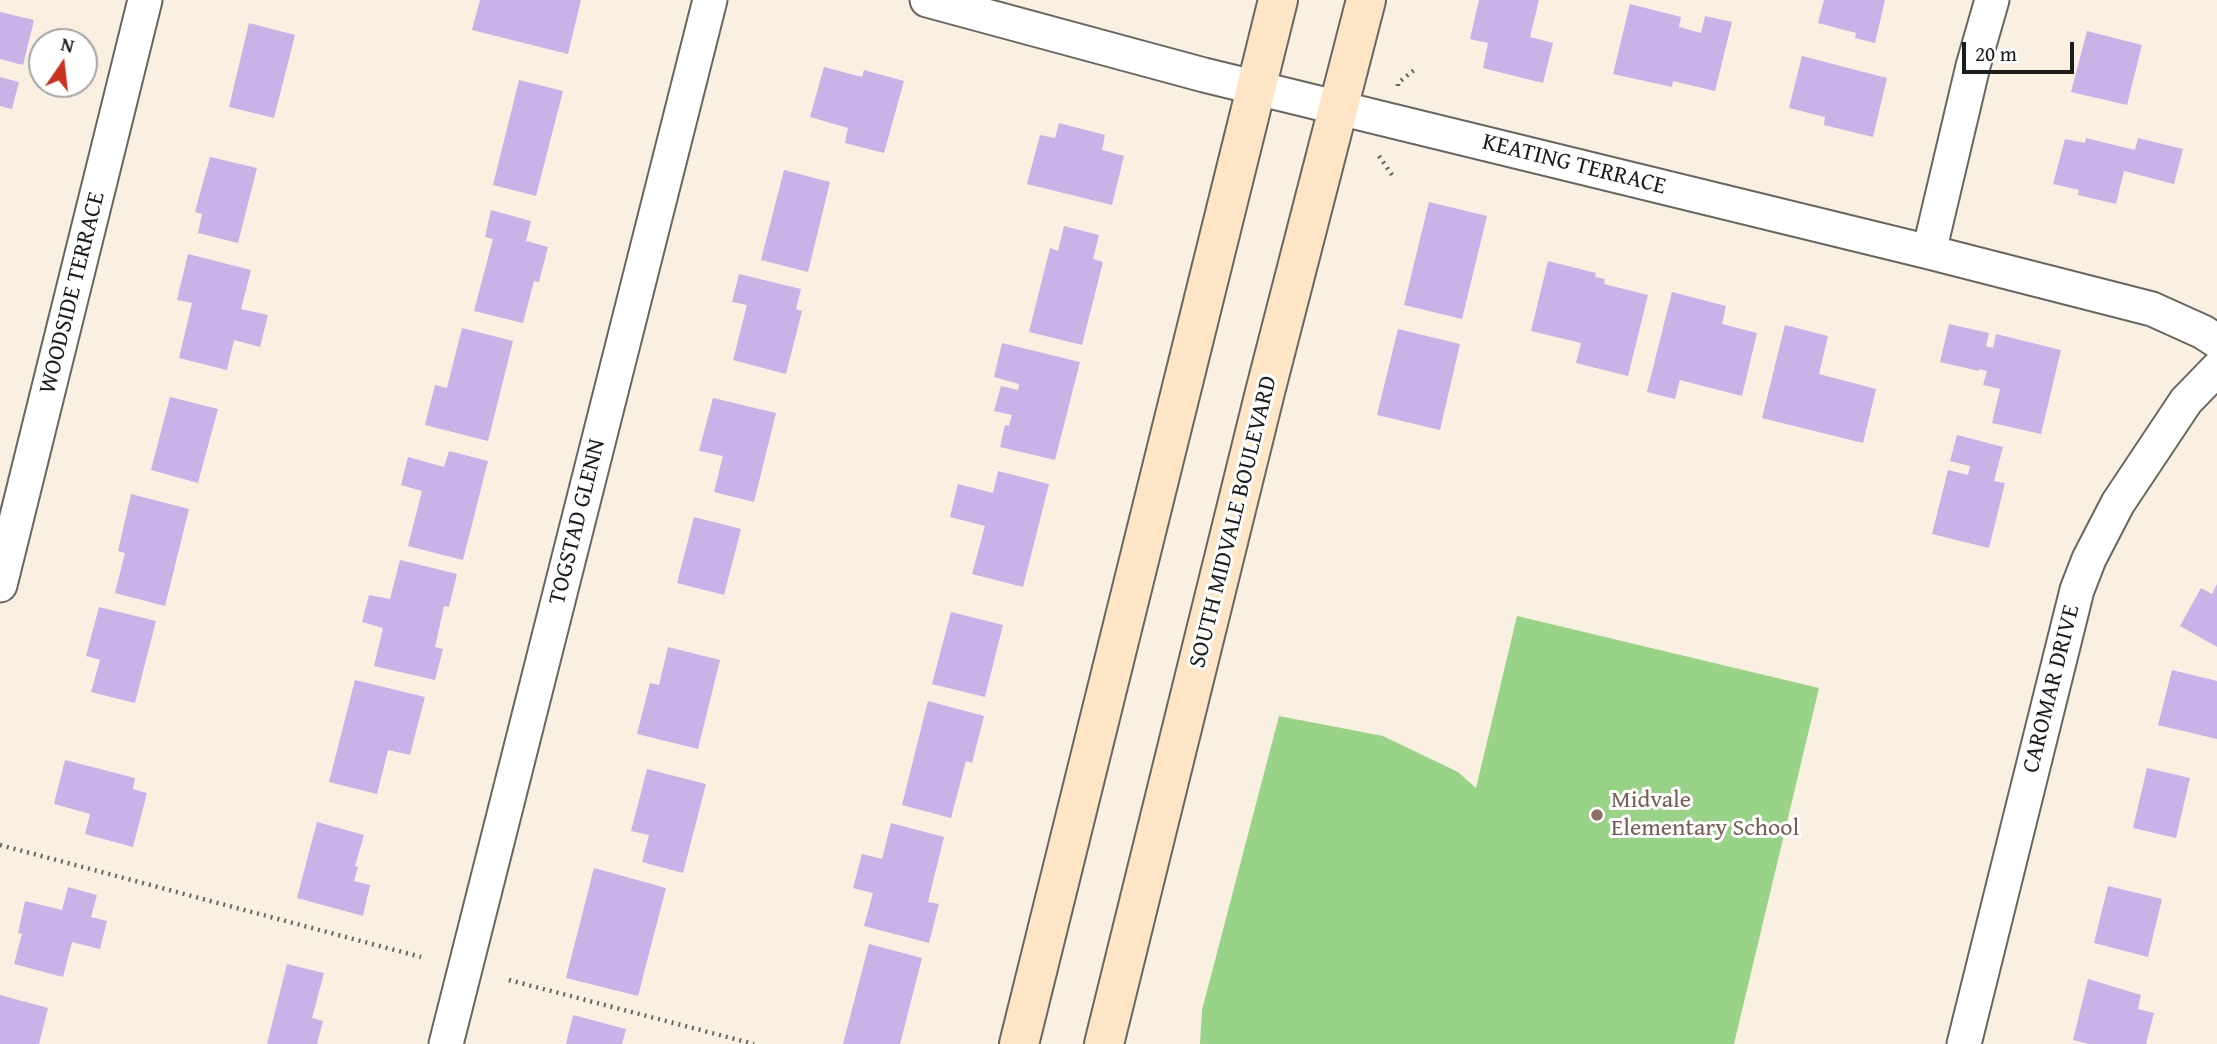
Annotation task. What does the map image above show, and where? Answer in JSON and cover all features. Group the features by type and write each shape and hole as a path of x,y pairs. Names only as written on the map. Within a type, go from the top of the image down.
{"main road":[{"path":"1019,1044 1278,0"},
{"name":"SOUTH MIDVALE BOULEVARD","path":"1104,1044 1265,392 1366,0"}],"street":[{"name":"WOODSIDE TERRACE","path":"0,585 145,0"},
{"name":"TOGSTAD GLENN","path":"446,1044 710,0"},
{"name":"KEATING TERRACE","path":"927,0 1204,75 2152,309 2217,341"},
{"path":"1929,252 1973,66 1992,0"},
{"name":"CAROMAR DRIVE","path":"1964,1044 2077,590 2118,503 2186,401 2217,369"}],"path":[{"path":"0,845 421,957"},
{"path":"509,980 754,1044"}],"green space":[{"path":"1517,616 1819,688 1734,1044 1200,1044 1202,1010 1279,716 1383,736 1458,772 1476,788"}],"building":[{"path":"480,0 581,0 568,54 472,30"},
{"path":"1479,0 1539,0 1530,37 1553,43 1543,83 1483,68 1488,43 1470,39"},
{"path":"1824,0 1885,0 1875,43 1855,38 1856,33 1818,23"},
{"path":"1630,4 1681,17 1679,27 1701,33 1705,16 1732,22 1715,91 1673,81 1672,87 1613,74"},
{"path":"0,12 34,20 32,28 28,28 28,45 23,65 0,59"},
{"path":"249,23 295,35 274,118 229,107"},
{"path":"2087,31 2142,45 2127,105 2071,92"},
{"path":"1802,56 1887,78 1873,137 1824,125 1825,117 1789,108"},
{"path":"824,67 862,77 864,70 904,81 884,153 845,143 848,128 810,117"},
{"path":"0,77 19,82 12,109 0,106"},
{"path":"519,80 563,91 536,196 493,185"},
{"path":"1059,123 1105,135 1102,150 1124,156 1112,205 1027,184 1040,135 1055,138"},
{"path":"2086,138 2135,150 2138,138 2183,149 2174,184 2124,171 2116,204 2078,195 2079,190 2053,184 2065,139 2085,143"},
{"path":"210,157 257,168 238,243 198,233 202,214 195,212"},
{"path":"784,170 830,182 808,272 761,260"},
{"path":"1429,202 1487,216 1462,319 1404,305"},
{"path":"491,210 531,221 526,241 548,247 539,282 534,281 523,323 474,311 493,239 485,237"},
{"path":"1064,226 1099,235 1093,259 1103,262 1082,345 1029,332 1050,248 1058,251"},
{"path":"188,254 251,270 241,309 268,315 260,347 234,340 227,370 179,358 192,303 177,300"},
{"path":"1548,261 1596,273 1595,277 1605,279 1604,284 1648,295 1628,376 1576,363 1581,343 1531,331"},
{"path":"739,274 801,289 796,309 802,311 786,374 733,360 747,305 732,302"},
{"path":"1672,292 1726,306 1722,324 1757,333 1742,396 1680,380 1675,399 1647,392"},
{"path":"1949,324 1989,333 1986,346 1993,348 1996,334 2061,350 2041,434 1992,423 2000,389 1983,385 1987,371 1940,362"},
{"path":"1785,325 1828,336 1819,374 1876,389 1863,443 1762,418"},
{"path":"462,328 513,341 488,441 425,425 435,385 447,388"},
{"path":"1398,329 1460,344 1440,430 1377,415"},
{"path":"1002,343 1080,362 1055,460 1000,447 1005,425 1009,426 1012,415 994,411 1001,386 1018,390 1019,384 994,377"},
{"path":"170,397 218,409 198,483 151,470"},
{"path":"713,398 776,413 754,502 714,492 723,456 699,451"},
{"path":"1957,435 2003,447 1994,481 2005,483 1989,548 1932,534 1948,470 1968,475 1970,466 1950,461"},
{"path":"449,451 488,461 463,560 408,546 422,491 401,485 408,457 444,467"},
{"path":"998,471 1049,484 1023,587 972,574 985,526 950,517 958,484 993,493"},
{"path":"131,494 189,509 165,606 115,593 125,553 118,551"},
{"path":"694,517 741,529 724,595 677,583"},
{"path":"400,560 457,574 449,607 444,606 435,647 443,649 435,680 374,666 383,628 362,622 369,595 390,599"},
{"path":"2217,584 2217,647 2180,626 2201,588 2212,594"},
{"path":"99,607 156,621 135,703 91,692 100,660 86,656"},
{"path":"951,612 1003,625 985,697 932,684"},
{"path":"668,647 720,660 698,749 637,734 650,683 659,685"},
{"path":"2172,670 2217,681 2217,739 2158,725"},
{"path":"355,680 425,697 410,755 388,750 377,794 329,782"},
{"path":"928,701 984,716 972,763 966,761 951,818 902,805"},
{"path":"65,760 135,778 133,789 147,793 133,847 85,834 90,814 54,804"},
{"path":"2147,768 2190,778 2176,838 2133,828"},
{"path":"647,769 706,784 683,873 642,862 649,835 631,831"},
{"path":"317,822 364,835 355,866 358,867 354,881 370,885 363,916 297,898"},
{"path":"891,823 944,837 928,902 939,904 929,943 864,926 873,893 853,888 862,854 882,859"},
{"path":"594,868 666,888 638,996 566,978"},
{"path":"2108,886 2162,899 2148,957 2094,943"},
{"path":"68,887 97,895 91,917 107,921 100,949 72,942 63,977 14,964 22,934 18,933 25,901 62,910"},
{"path":"869,944 922,958 900,1044 843,1044"},
{"path":"287,964 324,973 312,1018 323,1021 317,1044 267,1044"},
{"path":"2088,979 2141,995 2138,1009 2154,1013 2146,1044 2089,1044 2073,1040"},
{"path":"0,995 48,1008 39,1044 0,1044"},
{"path":"573,1015 626,1029 622,1044 566,1044"}],"place":[{"name":"Midvale Elementary School","path":"1597,815"}]}
